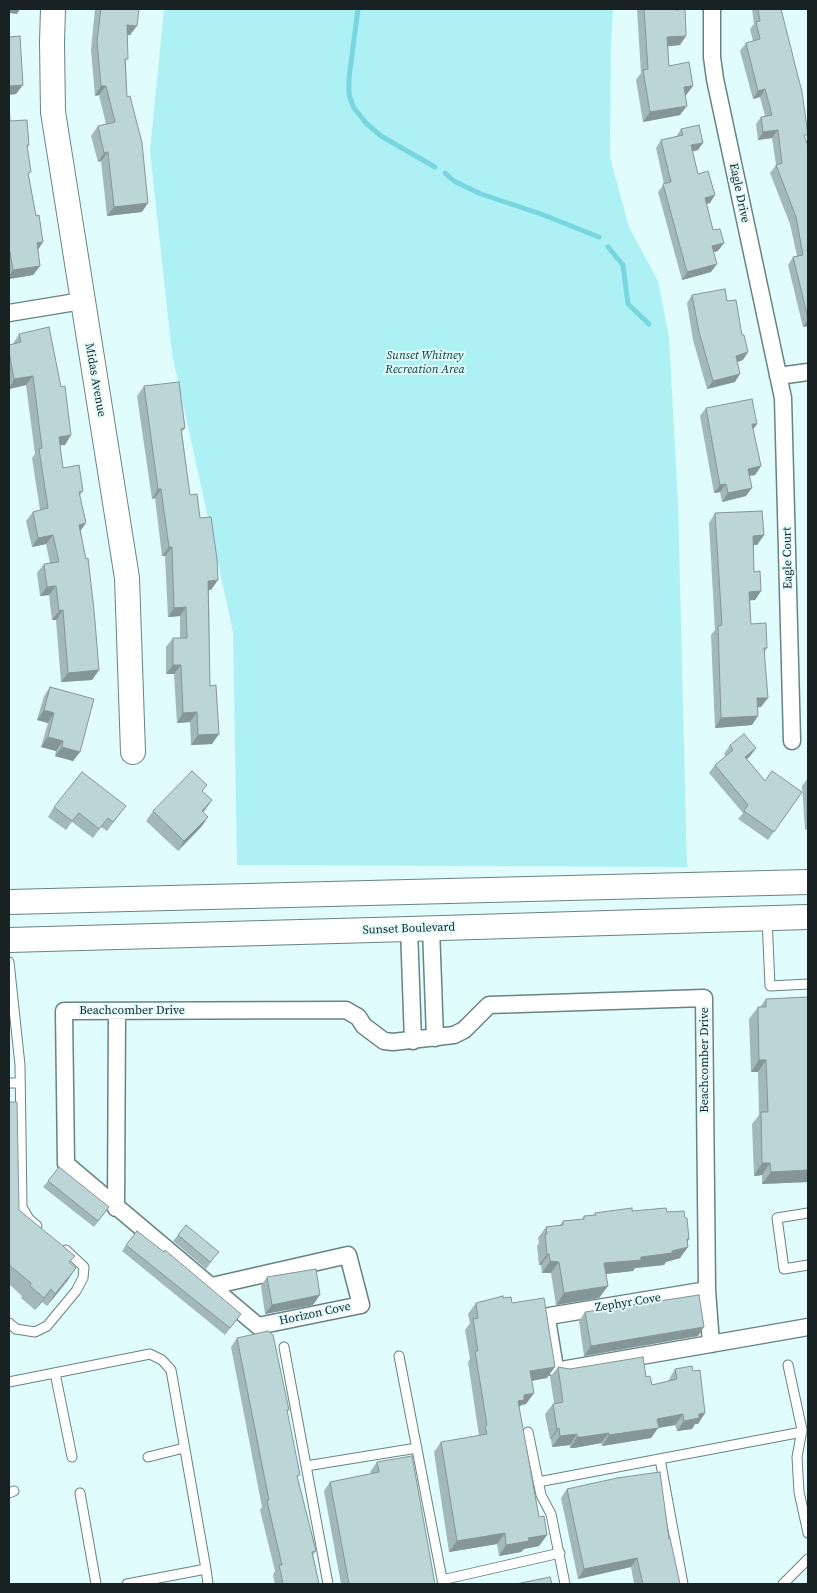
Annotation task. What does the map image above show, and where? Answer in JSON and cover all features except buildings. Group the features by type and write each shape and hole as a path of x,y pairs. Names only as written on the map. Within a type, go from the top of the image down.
{"main road":[{"name":"Midas Avenue","path":"54,9 52,42 53,112 127,578 130,620 133,752"},
{"path":"9,902 808,882"},
{"name":"Sunset Boulevard","path":"9,940 808,917"}],"street":[{"name":"Eagle Drive","path":"712,9 711,36 715,79 778,376"},
{"path":"9,313 82,301"},
{"path":"778,376 808,372"},
{"name":"Eagle Court","path":"778,376 783,398 784,417 792,741"},
{"path":"420,929 435,1038"},
{"path":"413,1041 420,929"},
{"name":"Beachcomber Drive","path":"212,1286 116,1208 66,1164 64,1011 346,1010 358,1017 364,1026 384,1041 413,1041 454,1035 464,1030 489,1005 704,998 707,1290 711,1344"},
{"path":"116,1208 117,1011"},
{"name":"Horizon Cove","path":"348,1255 361,1305 258,1326 212,1286 348,1255"},
{"name":"Zephyr Cove","path":"707,1290 549,1316 547,1319 555,1368 561,1370 711,1344"},
{"path":"711,1344 808,1327"}],"lane":[{"path":"767,918 770,986 808,984"},
{"path":"9,962 20,1065 22,1207 30,1219 44,1231"},
{"path":"9,1083 20,1083"},
{"path":"808,1213 777,1218 784,1269 808,1266"},
{"path":"9,1323 16,1329 35,1332 47,1326 76,1291 83,1278 84,1267 59,1243"},
{"path":"284,1347 328,1584"},
{"path":"9,1382 150,1354 162,1360 171,1370 208,1584"},
{"path":"399,1356 443,1582 560,1552"},
{"path":"788,1365 802,1432 797,1458 799,1492 808,1533"},
{"path":"55,1373 72,1457"},
{"path":"528,1432 541,1496 551,1514 565,1584"},
{"path":"538,1482 802,1432"},
{"path":"148,1457 184,1448"},
{"path":"306,1466 417,1448"},
{"path":"660,1459 683,1584"},
{"path":"80,1493 96,1584"},
{"path":"783,1584 808,1559"},
{"path":"127,1584 206,1569"}],"green space":[{"name":"Sunset Whitney Recreation Area","path":"164,9 613,9 610,157 629,227 658,281 669,337 678,502 687,867 237,865 233,632 172,354 150,151"}],"waterway":[{"path":"358,9 349,78 349,95 354,108 366,123 381,136 435,167"},
{"path":"445,173 454,181 481,194 541,214 599,237"},
{"path":"608,247 623,265 628,304 649,324"}]}
